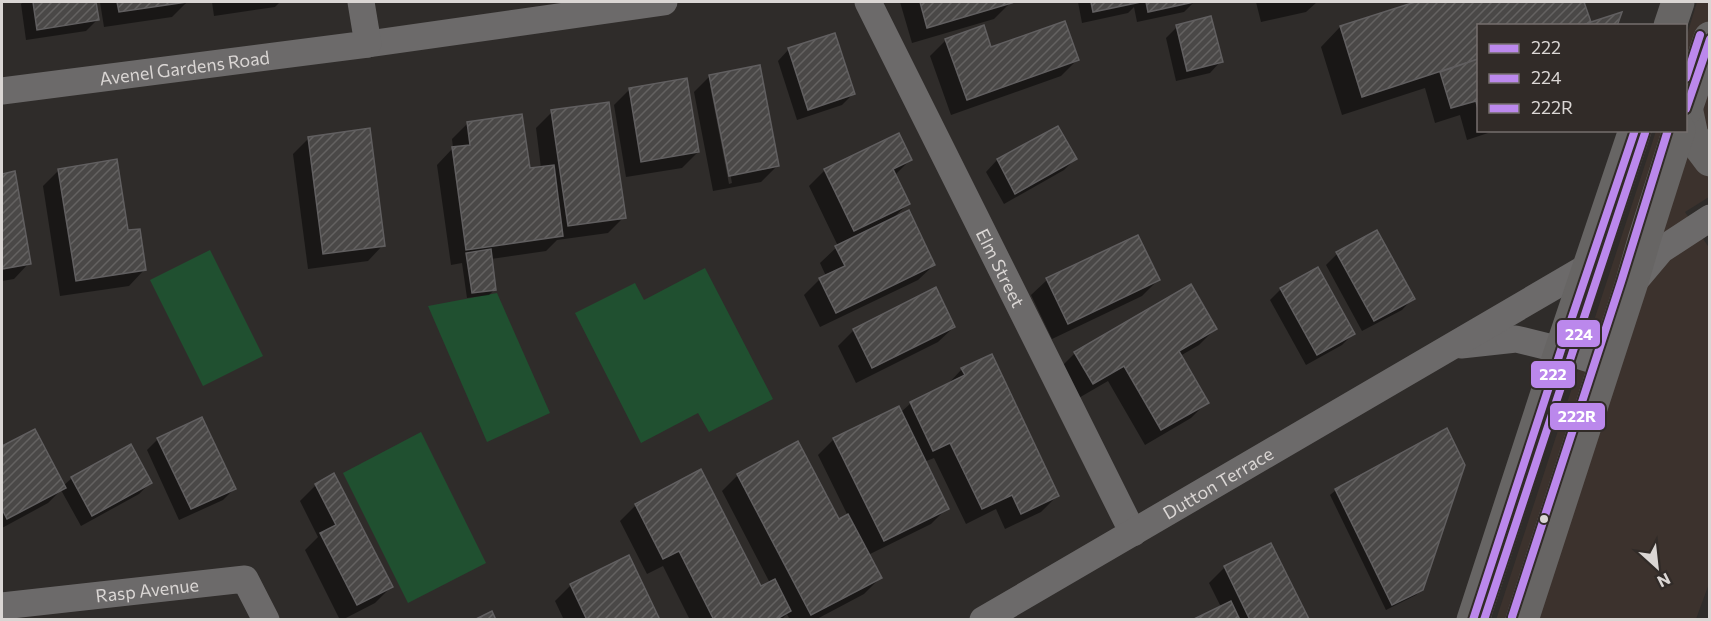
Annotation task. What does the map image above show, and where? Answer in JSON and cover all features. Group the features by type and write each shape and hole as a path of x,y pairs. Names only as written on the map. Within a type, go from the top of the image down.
{"highway":[{"path":"1671,24 1678,2"},
{"path":"1687,107 1710,38"},
{"path":"1687,124 1700,149 1710,160"},
{"path":"1473,620 1634,132"},
{"path":"1522,620 1679,132"}],"street":[{"path":"362,2 368,44"},
{"name":"Avenel Gardens Road","path":"2,91 368,44 664,2"},
{"name":"Elm Street","path":"868,2 1132,533"},
{"path":"1631,285 1661,250 1710,218"},
{"name":"Dutton Terrace","path":"983,620 1589,266"},
{"name":"Dutton Terrace","path":"1451,346 1516,339 1605,364"},
{"name":"Rasp Avenue","path":"2,606 245,579 266,620"}],"shaded area":[{"path":"1697,2 1709,2 1709,197 1685,212 1710,249 1710,581 1696,619 1496,620 1656,132 1687,132 1687,35"}],"green space":[{"path":"210,250 263,356 203,386 150,280"},
{"path":"705,268 773,399 709,432 698,413 641,443 575,313 635,283 644,300"},
{"path":"497,293 550,413 487,442 428,306"},
{"path":"421,432 486,563 408,603 343,473"}],"building":[{"path":"33,2 96,2 99,20 37,30"},
{"path":"117,2 187,2 119,12"},
{"path":"920,2 1011,2 1012,3 927,28"},
{"path":"1091,2 1141,2 1093,12"},
{"path":"1146,2 1194,2 1148,12"},
{"path":"1415,2 1584,2 1591,22 1586,24 1477,24 1477,59 1362,97 1340,26"},
{"path":"1622,12 1618,24 1586,24"},
{"path":"1211,16 1223,62 1187,71 1176,25"},
{"path":"1065,21 1079,60 967,100 945,39 984,25 991,47"},
{"path":"835,33 855,94 808,110 788,48"},
{"path":"1477,59 1477,105 1476,101 1451,108 1440,72"},
{"path":"760,65 779,166 729,176 709,75"},
{"path":"687,78 699,152 641,162 629,88"},
{"path":"609,102 626,218 568,226 551,110"},
{"path":"522,114 530,168 554,165 563,236 466,250 452,147 470,145 467,122"},
{"path":"1058,126 1077,159 1015,194 997,159"},
{"path":"370,128 385,246 323,254 308,137"},
{"path":"899,133 912,160 893,169 910,204 854,231 824,169"},
{"path":"117,159 128,230 140,229 146,270 76,281 58,169"},
{"path":"15,171 31,264 2,269 2,174"},
{"path":"909,210 935,265 836,313 819,278 845,266 835,246"},
{"path":"1377,230 1415,299 1374,321 1336,252"},
{"path":"1138,235 1160,280 1068,324 1046,278"},
{"path":"491,249 496,290 472,293 466,253"},
{"path":"1318,267 1355,334 1317,355 1280,288"},
{"path":"1191,284 1217,329 1179,351 1209,403 1161,430 1124,366 1093,384 1074,352"},
{"path":"936,287 955,327 872,368 853,329"},
{"path":"992,354 1059,496 1021,514 1012,495 982,509 950,443 933,451 910,402 965,375 961,368"},
{"path":"899,406 949,509 884,541 833,438"},
{"path":"202,417 236,489 191,509 157,438"},
{"path":"1447,428 1465,465 1423,590 1392,605 1335,489"},
{"path":"35,429 66,488 7,519 2,509 2,446"},
{"path":"798,441 839,519 848,514 882,578 811,615 737,474"},
{"path":"131,444 152,483 92,516 71,477"},
{"path":"701,469 761,586 775,579 791,611 775,620 714,620 679,551 663,559 635,504"},
{"path":"334,473 393,587 357,605 320,533 336,525 315,484"},
{"path":"1271,543 1308,620 1250,620 1224,566"},
{"path":"629,555 660,620 587,620 570,584"},
{"path":"1231,601 1240,620 1192,620"},
{"path":"492,611 496,620 474,620"}],"transit line":[{"name":"222R","path":"1687,75 1700,35"},
{"name":"222","path":"1687,106 1710,39"},
{"name":"222","path":"1473,620 1634,132"},
{"name":"222R","path":"1512,617 1667,132"},
{"name":"224","path":"1484,620 1645,133"}]}
